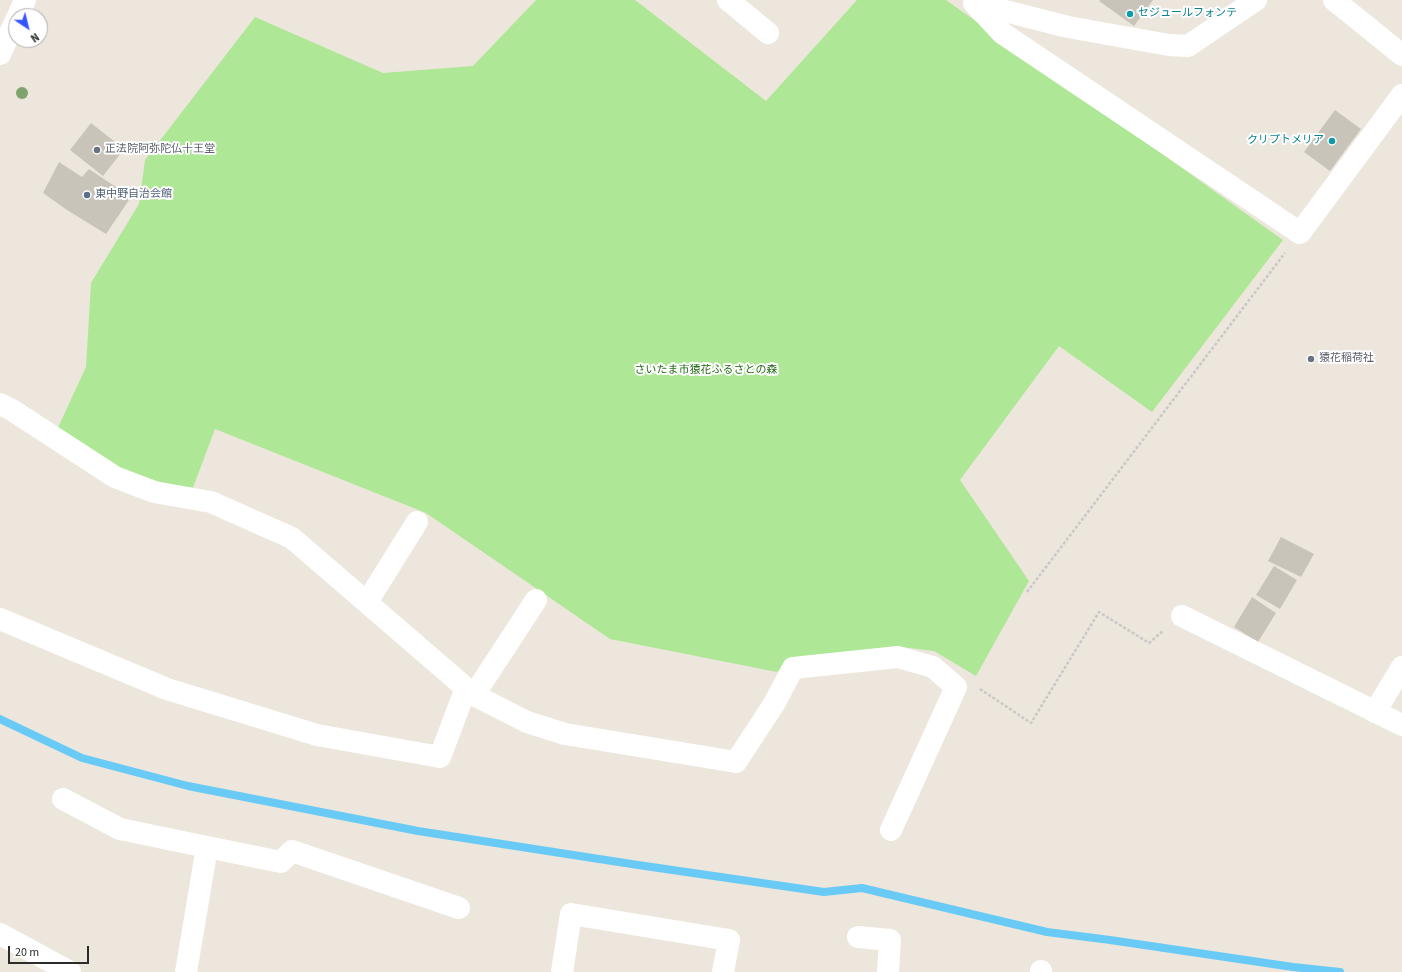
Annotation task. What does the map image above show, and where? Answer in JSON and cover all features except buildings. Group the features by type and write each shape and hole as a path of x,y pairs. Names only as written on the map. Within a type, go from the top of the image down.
{"street":[{"path":"728,0 768,33"},
{"path":"971,2 1068,27 1169,45 1188,46 1256,0"},
{"path":"1334,0 1402,55"},
{"path":"971,2 1002,33 1300,233 1402,95"},
{"path":"0,54 8,37"},
{"path":"0,404 12,410 115,477 154,492 211,502 292,538 470,691 527,722 565,734 736,762 774,704 793,668 898,657 933,668 956,687 891,830"},
{"path":"367,602 416,522"},
{"path":"0,619 167,689 317,735 440,757 470,691 536,600"},
{"path":"1182,616 1402,725"},
{"path":"1375,712 1402,667"},
{"path":"63,799 120,829 281,862 292,851 459,908"},
{"path":"186,972 208,847"},
{"path":"562,972 572,914 729,940 723,972"},
{"path":"0,934 70,972"},
{"path":"858,938 890,940 888,972"}],"path":[{"path":"1027,592 1300,233"},
{"path":"978,688 1031,723 1099,612 1149,643 1182,616"}],"green space":[{"name":"さいたま市猿花ふるさとの森","path":"536,0 635,0 766,101 857,0 946,0 1283,240 1152,412 1059,346 960,480 1029,581 976,676 934,651 901,647 787,662 777,672 610,639 426,513 215,429 191,493 120,468 55,434 86,367 91,283 139,204 145,160 255,17 383,73 473,66"}],"waterway":[{"path":"0,719 82,758 188,786 418,831 824,892 862,888 1047,932 1293,967 1340,972"}],"place":[{"name":"セジュールフォンテ","path":"1130,14"},
{"name":"クリプトメリア","path":"1332,141"},
{"name":"正法院阿弥陀仏十王堂","path":"97,150"},
{"name":"東中野自治会館","path":"87,195"},
{"name":"猿花稲荷社","path":"1311,359"}]}
